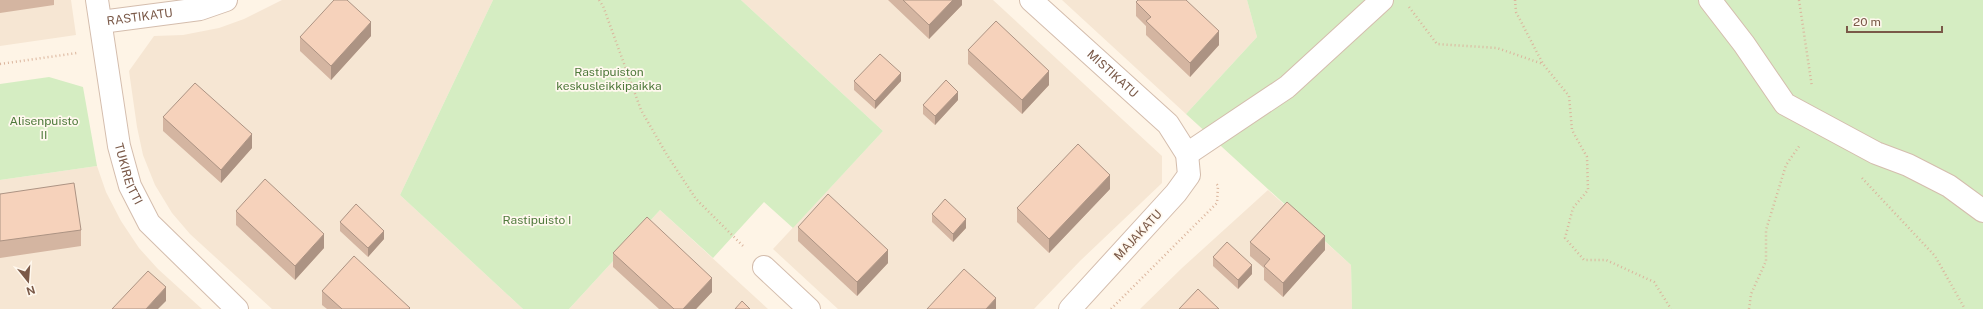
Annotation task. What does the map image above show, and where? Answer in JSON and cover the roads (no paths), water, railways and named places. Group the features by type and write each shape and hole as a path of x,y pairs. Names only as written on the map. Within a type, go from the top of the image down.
{"street":[{"name":"TUKIREITTI","path":"97,0 119,146 130,186 149,223 237,309"},
{"name":"RASTIKATU","path":"101,22 200,9 226,0"},
{"name":"MISTIKATU","path":"1031,0 1168,124 1187,154"},
{"path":"1187,154 1287,87 1382,0"},
{"path":"1710,0 1744,44 1785,104 1876,154 1908,165 1949,186 1983,211"},
{"name":"MAJAKATU","path":"1070,309 1176,193 1189,175 1187,154"},
{"path":"764,268 809,309"}],"park label":[{"name":"Rastipuiston keskusleikkipaikka","path":"609,79"},
{"name":"Alisenpuisto II","path":"44,128"},
{"name":"Rastipuisto I","path":"537,220"}]}
